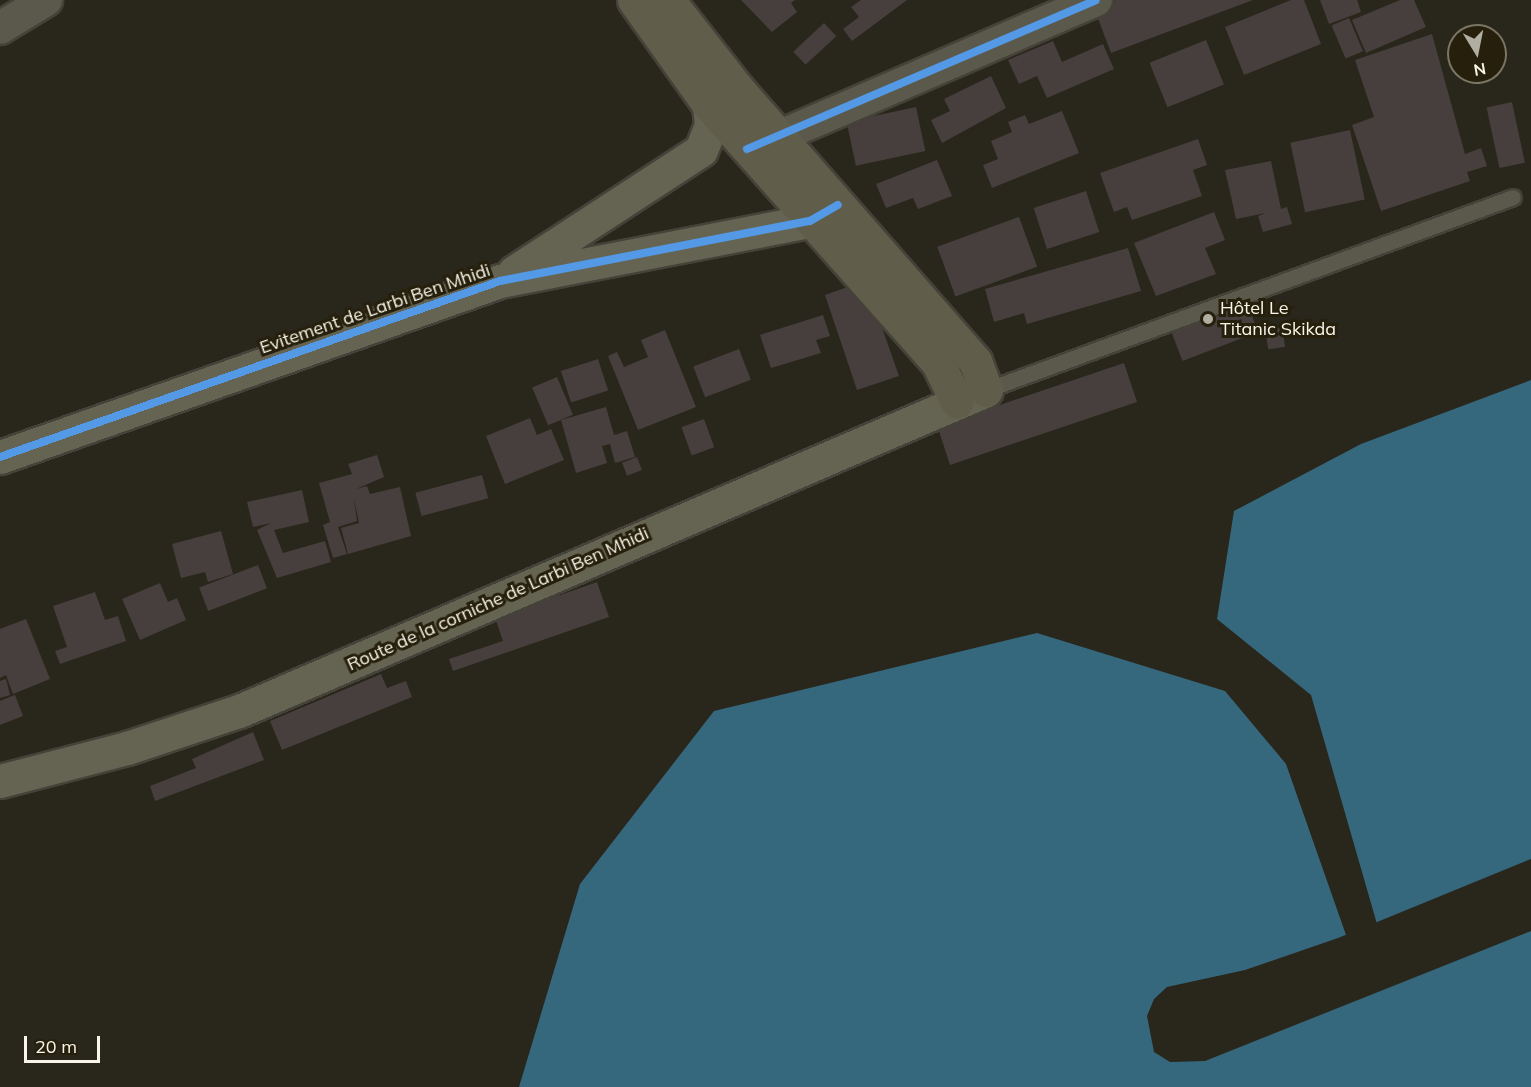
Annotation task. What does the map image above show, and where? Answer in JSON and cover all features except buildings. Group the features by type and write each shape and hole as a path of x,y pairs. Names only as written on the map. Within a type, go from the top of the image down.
{"highway":[{"path":"634,0 709,105 938,363 972,396"},
{"path":"668,0 781,138 975,361 972,396"}],"street":[{"path":"0,28 46,0"},
{"path":"747,149 781,138 1096,0"},
{"name":"Evitement de Larbi Ben Mhidi","path":"500,281 701,150 711,124 709,105"},
{"name":"Evitement de Larbi Ben Mhidi","path":"0,457 500,281 810,221 838,205"},
{"name":"Route de la corniche de Larbi Ben Mhidi","path":"0,781 128,748 238,711 972,396"}],"lane":[{"path":"972,396 1514,197"}],"water":[{"path":"1531,380 1531,1087 519,1087 580,884 714,711 1037,633 1225,691 1286,764 1346,935 1377,924 1311,695 1217,619 1234,511 1361,444"}],"pier":[{"path":"1531,859 1531,931 1205,1061 1170,1062 1154,1052 1147,1016 1154,999 1167,987 1245,970 1338,938"}],"cycle path":[{"path":"747,149 1096,0"},
{"path":"0,457 500,281 810,221 838,205"}],"place":[{"name":"Hôtel Le Titanic Skikda","path":"1208,319"}]}
